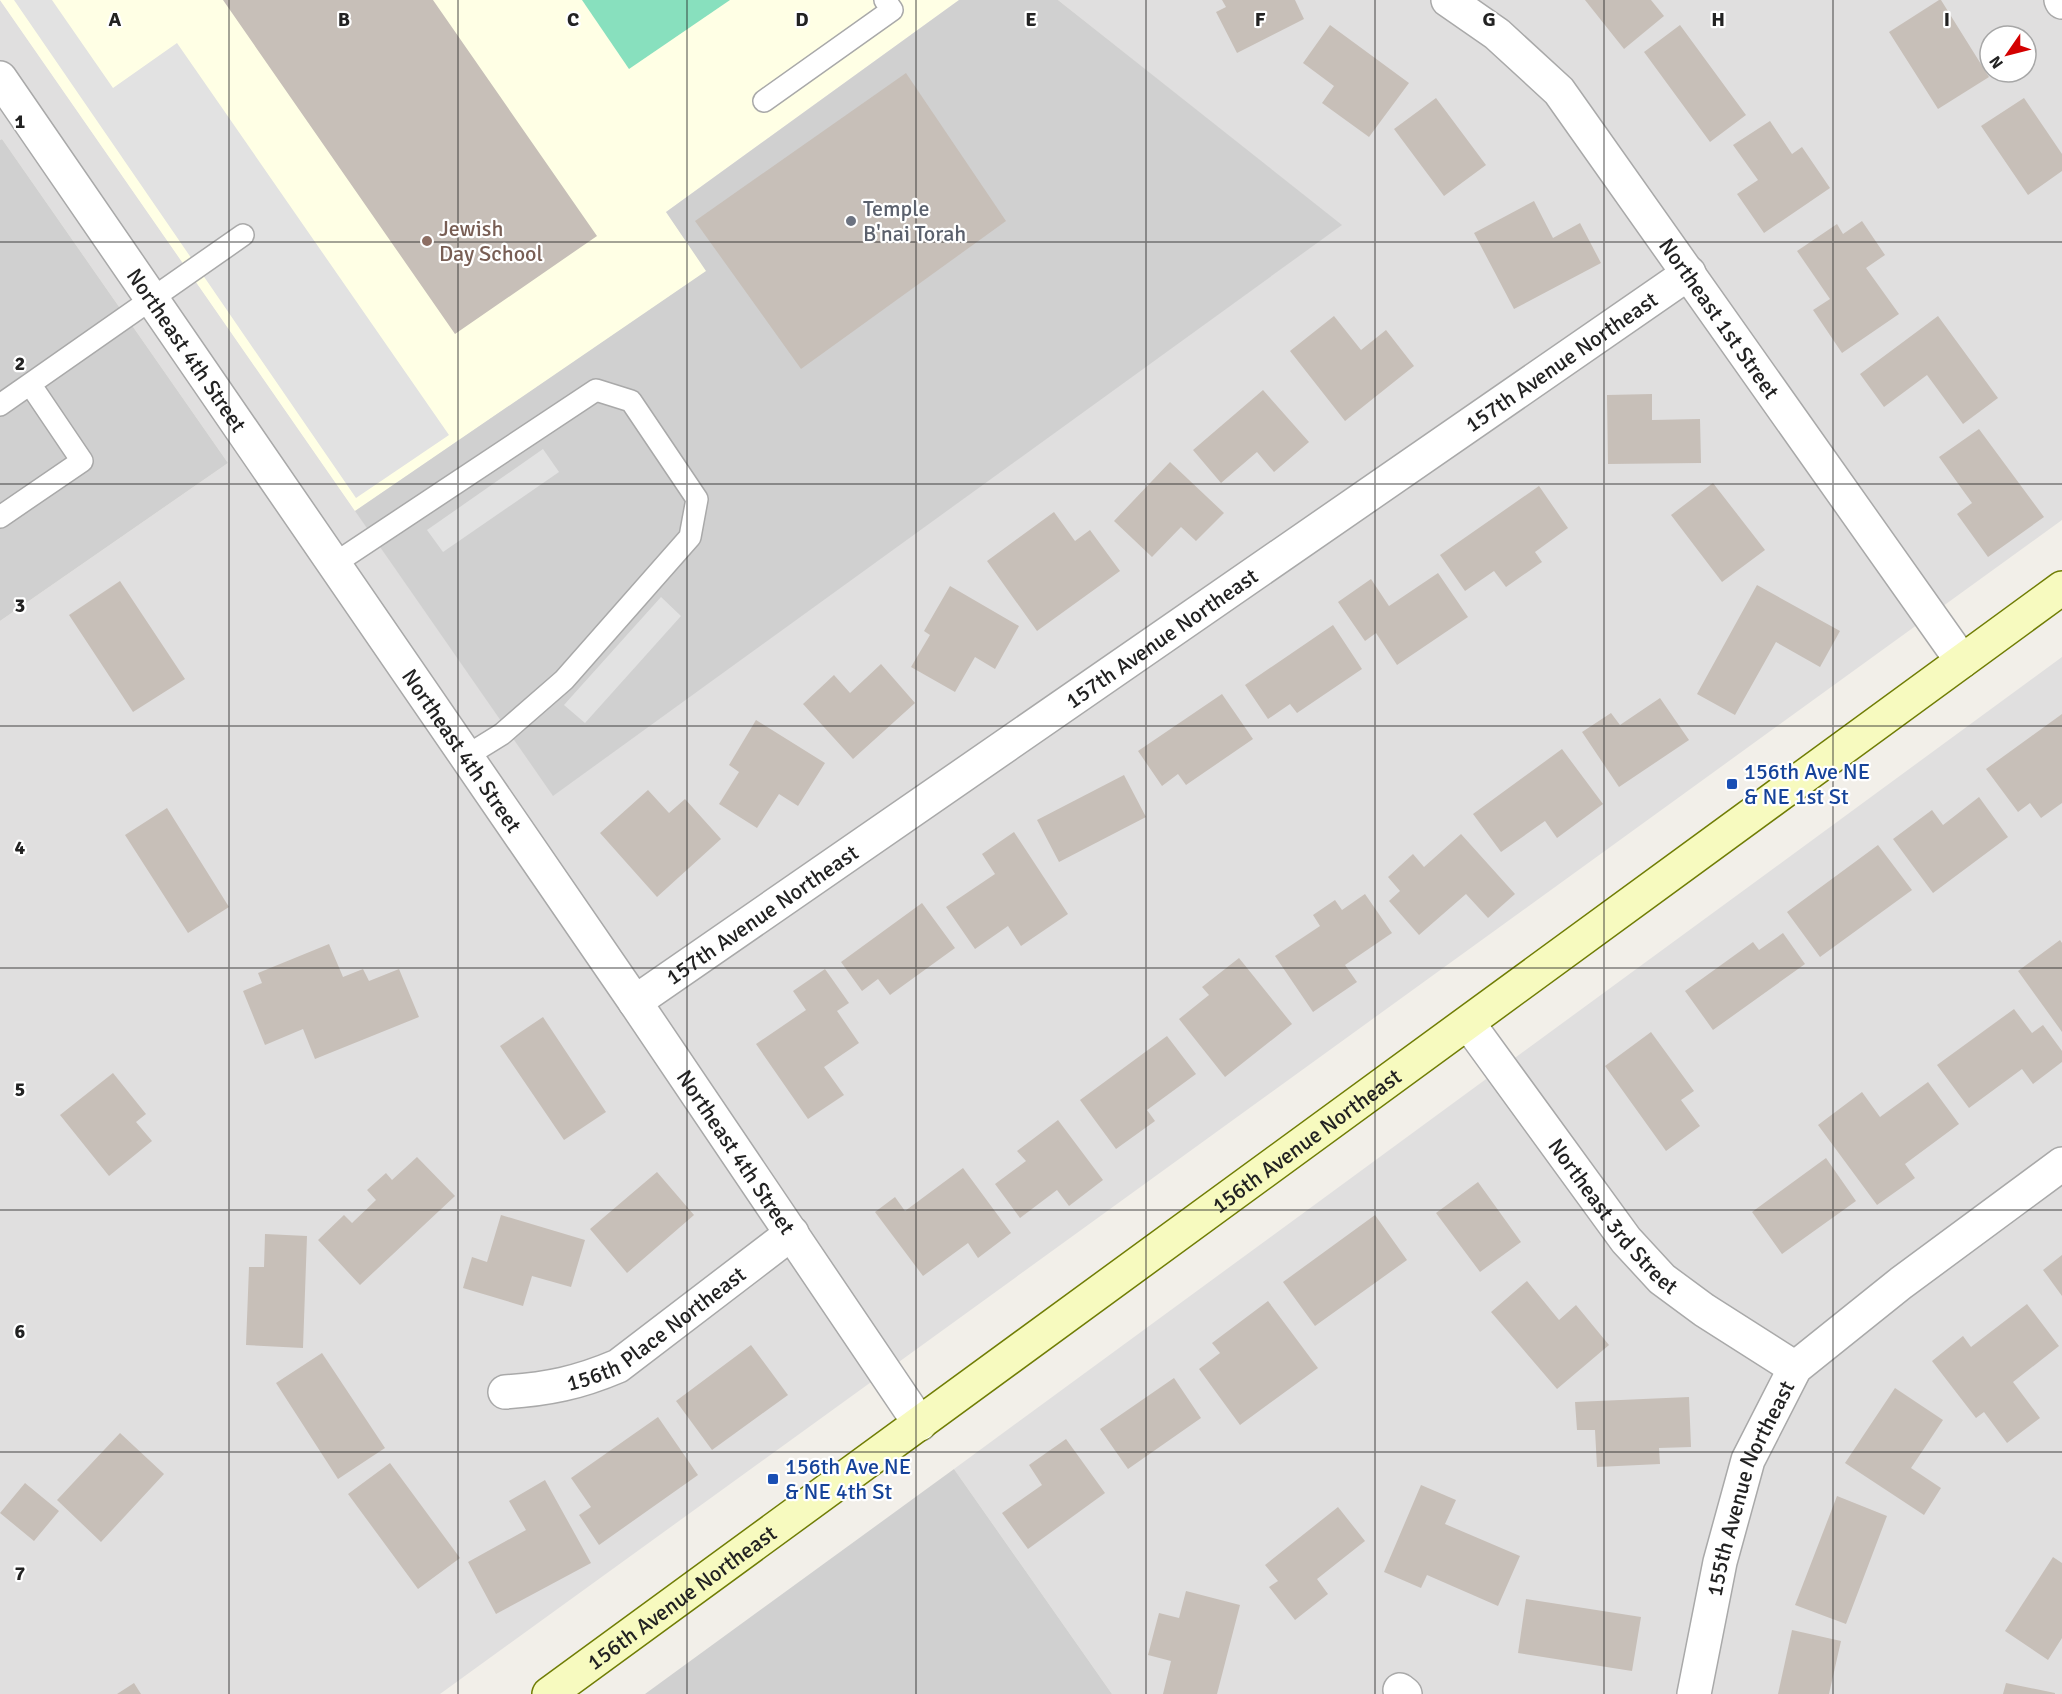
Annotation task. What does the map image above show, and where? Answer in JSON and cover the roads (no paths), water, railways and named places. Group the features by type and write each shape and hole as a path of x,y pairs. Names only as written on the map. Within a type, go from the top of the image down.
{"street":[{"name":"Northeast 1st Street","path":"1448,0 1497,34 1559,91 1962,661"},
{"name":"Northeast 4th Street","path":"0,78 635,1002 921,1424"},
{"name":"157th Avenue Northeast","path":"635,1002 1689,273"},
{"name":"156th Avenue Northeast","path":"549,1694 2062,588"},
{"name":"Northeast 3rd Street","path":"1468,1023 1626,1240 1662,1279 1704,1310 1795,1368"},
{"name":"155th Avenue Northeast","path":"1694,1694 1720,1562 1748,1460 1795,1368 1901,1283 2062,1164"},
{"name":"156th Place Northeast","path":"505,1392 548,1389 587,1379 618,1366 792,1233"}],"lane":[{"path":"764,100 892,10 885,0"},
{"path":"0,405 243,235"},
{"path":"0,517 82,461 30,384"},
{"path":"334,564 596,390 631,401 697,499 690,537 564,680 502,734 465,757"}],"place":[{"name":"Temple B'nai Torah","path":"851,221"},
{"name":"Jewish Day School","path":"427,241"},
{"name":"156th Ave NE & NE 1st St","path":"1732,784"},
{"name":"156th Ave NE & NE 4th St","path":"773,1479"}]}
